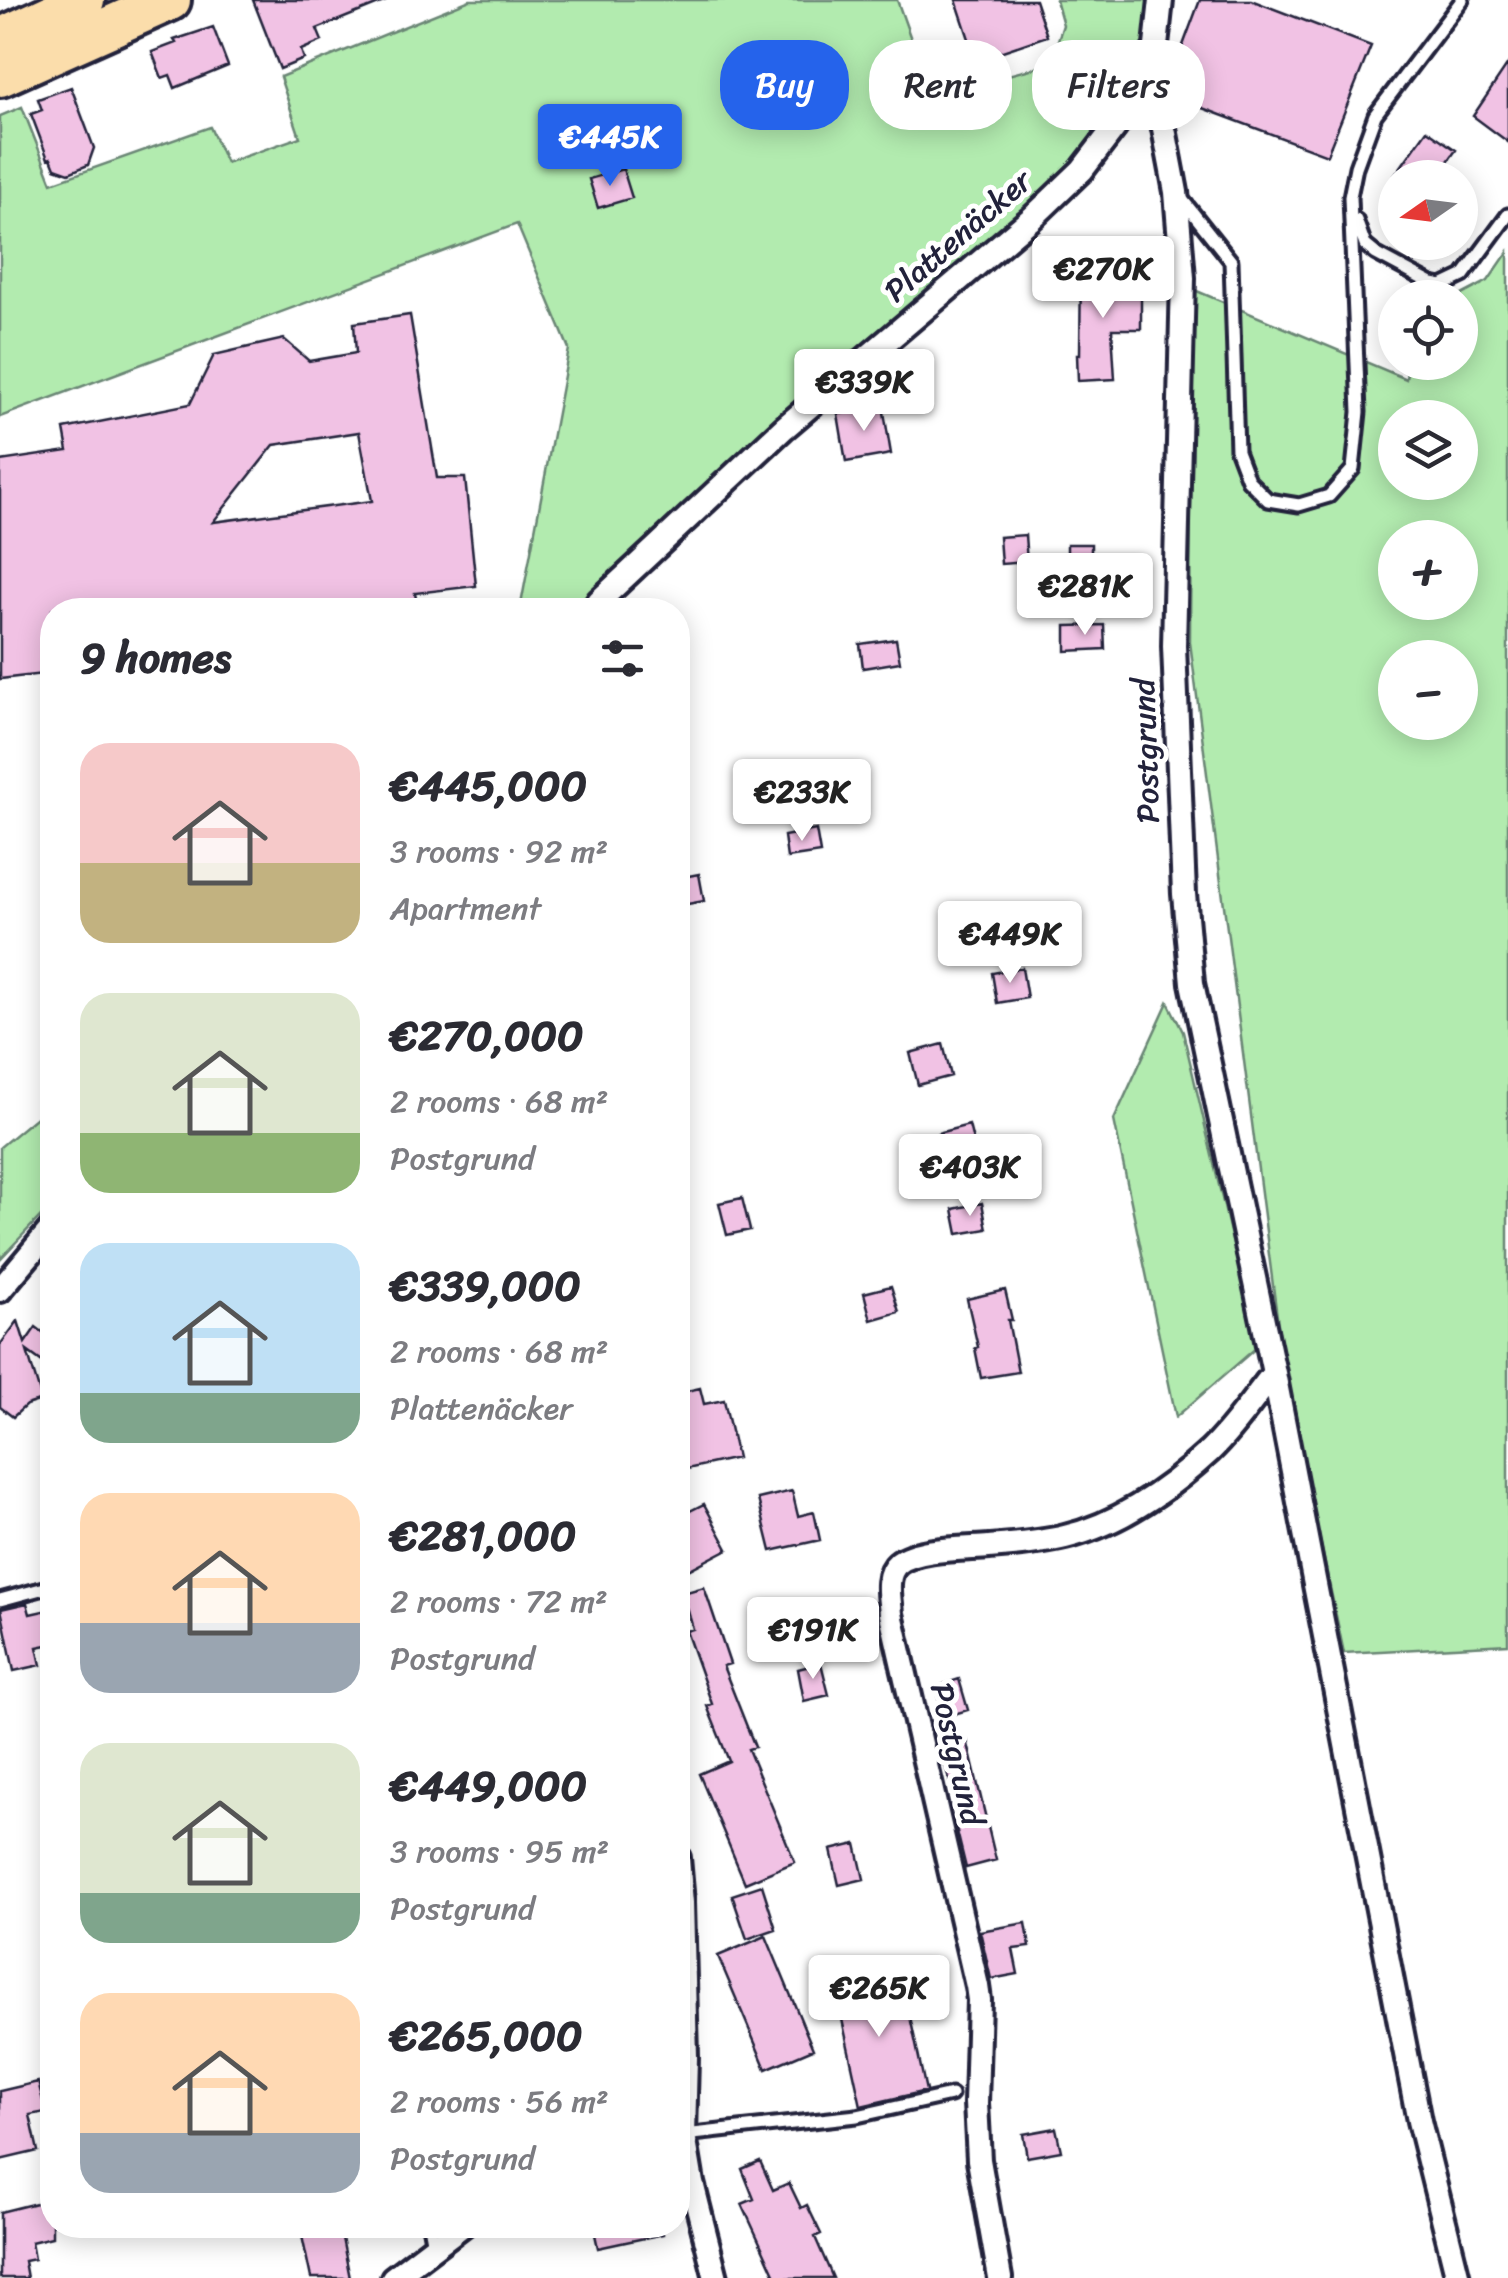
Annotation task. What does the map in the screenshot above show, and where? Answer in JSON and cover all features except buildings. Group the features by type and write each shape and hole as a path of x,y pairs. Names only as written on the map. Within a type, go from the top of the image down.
{"highway":[{"path":"0,39 84,0"},
{"path":"0,76 170,0"}],"street":[{"name":"Postgrund","path":"1157,40 1161,0"},
{"name":"Plattenäcker","path":"602,598 784,428 1032,218 1082,170 1112,130"},
{"name":"Postgrund","path":"1164,130 1176,192 1183,278 1174,646 1184,894 1192,983 1274,1373 1419,2121 1458,2278"},
{"path":"0,1290 40,1242"},
{"name":"Postgrund","path":"1000,2278 979,2160 978,1986 891,1614 888,1582 895,1566 908,1558 1066,1537 1150,1500 1212,1449 1274,1373"},
{"path":"690,2174 716,2278"},
{"path":"393,2278 428,2238"}],"lane":[{"path":"1176,192 1230,261 1237,450 1248,480 1268,500 1299,505 1329,496 1353,469 1359,412 1350,197 1356,167 1375,115 1462,0"},
{"path":"1350,197 1365,245 1442,286 1463,276 1476,248 1508,216"},
{"path":"0,1600 40,1589"},
{"path":"690,2134 857,2116 950,2095"}],"green space":[{"path":"470,0 897,0 911,40 869,40 869,130 1012,130 1012,74 1032,69 1032,130 1103,130 1098,141 588,598 522,598 569,349 517,224 0,417 0,116 22,107 52,183 210,127 226,163 300,137 280,77"},
{"path":"1056,0 1148,0 1145,40 1058,40 1063,25"},
{"path":"1508,252 1508,1644 1344,1653 1284,1371 1190,642 1192,289 1378,367 1378,380 1478,380 1478,286 1488,281"},
{"path":"1168,1002 1183,1032 1257,1347 1176,1417 1114,1120"},
{"path":"40,1114 40,1217 0,1259 0,1147"}]}
